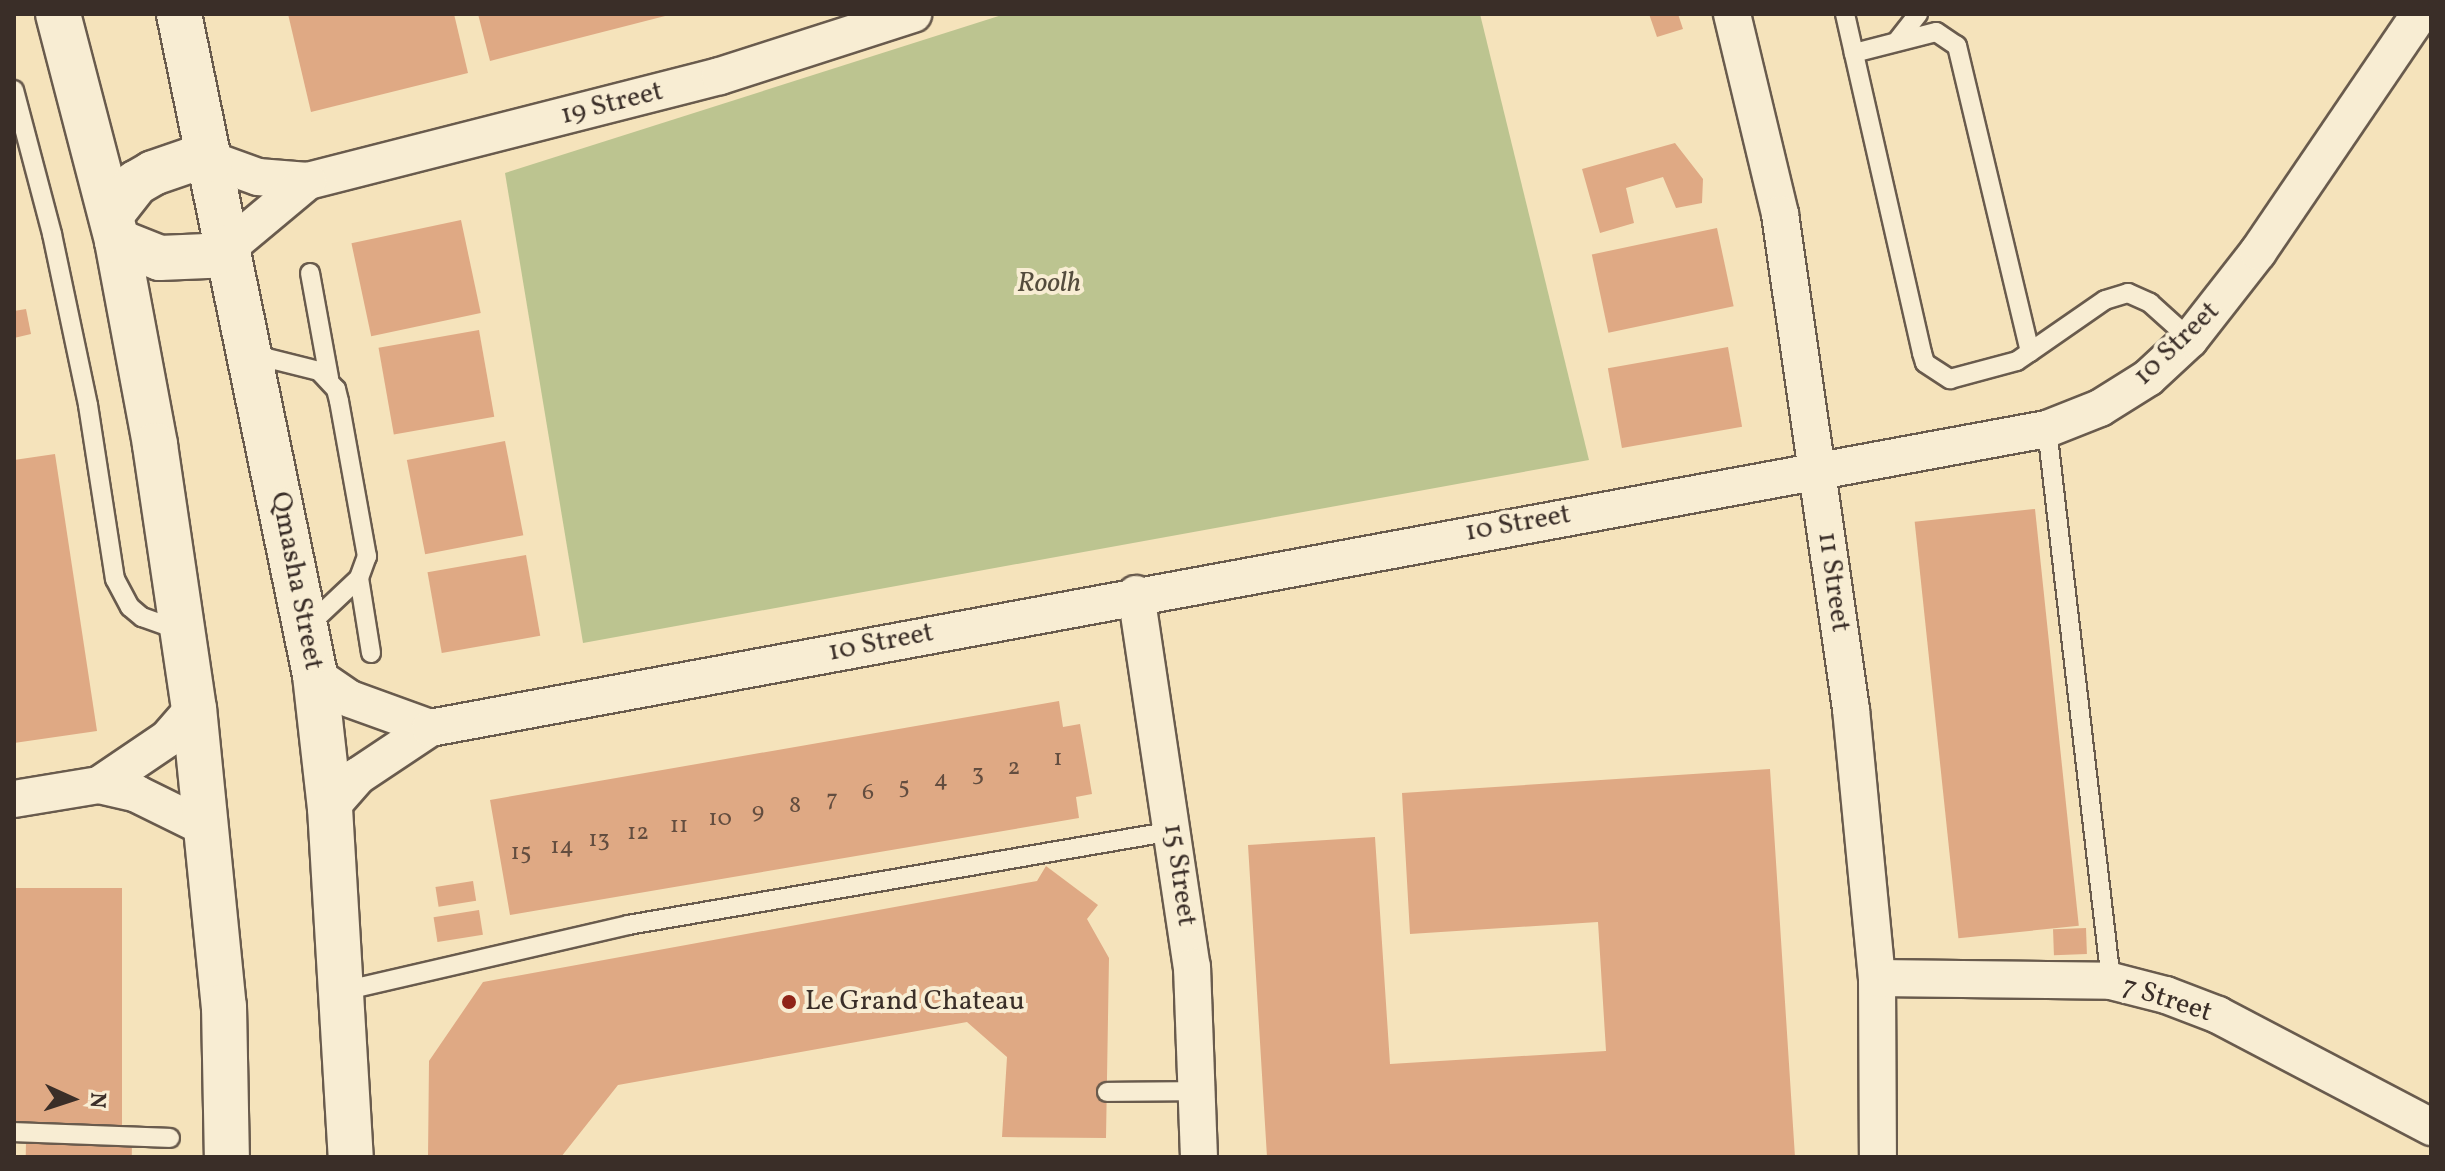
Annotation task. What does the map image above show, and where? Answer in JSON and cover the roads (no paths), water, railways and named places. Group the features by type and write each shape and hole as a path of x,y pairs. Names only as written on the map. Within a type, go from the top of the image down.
{"street":[{"path":"58,14 114,228 155,445 194,708 224,1006 227,1157"},
{"name":"Qmasha Street","path":"179,14 315,675 330,808 351,1157"},
{"name":"19 Street","path":"211,160 258,177 308,181 720,76 913,14"},
{"name":"11 Street","path":"1732,14 1780,214 1851,709 1877,978 1878,1157"},
{"name":"10 Street","path":"330,808 358,776 430,728 1136,594 2047,429 2100,408 2148,378 2190,339 2258,252 2420,14"},
{"path":"114,228 136,183 153,173 191,160 211,160"},
{"name":"19 Street","path":"229,247 308,181"},
{"path":"114,228 137,252 184,260 229,247"},
{"name":"15 Street","path":"1136,594 1192,967 1199,1091 1199,1157"},
{"path":"315,675 350,699 430,728"},
{"path":"99,785 167,739 194,708"},
{"path":"14,799 99,785 137,794 206,828"},
{"name":"7 Street","path":"1877,978 2111,981 2218,1015 2431,1127"}],"lane":[{"path":"1845,14 1925,363 1950,379 2002,368 2105,300 2128,293 2150,303 2190,339"},
{"path":"1897,41 1918,14"},
{"path":"1854,53 1936,32 1957,46 2030,352"},
{"path":"14,90 52,234 88,405 115,579 121,594 142,617 182,632"},
{"path":"306,628 359,578 367,556 339,401 329,378 310,273"},
{"path":"251,354 307,367 329,378"},
{"path":"2047,429 2111,981"},
{"path":"359,578 371,653"},
{"path":"343,991 628,925 1173,831"},
{"path":"1107,1092 1199,1091"},
{"path":"14,1132 170,1138"}],"place":[{"name":"Le Grand Chateau","path":"789,1002"}],"park label":[{"name":"Roolh","path":"1049,284"}]}
